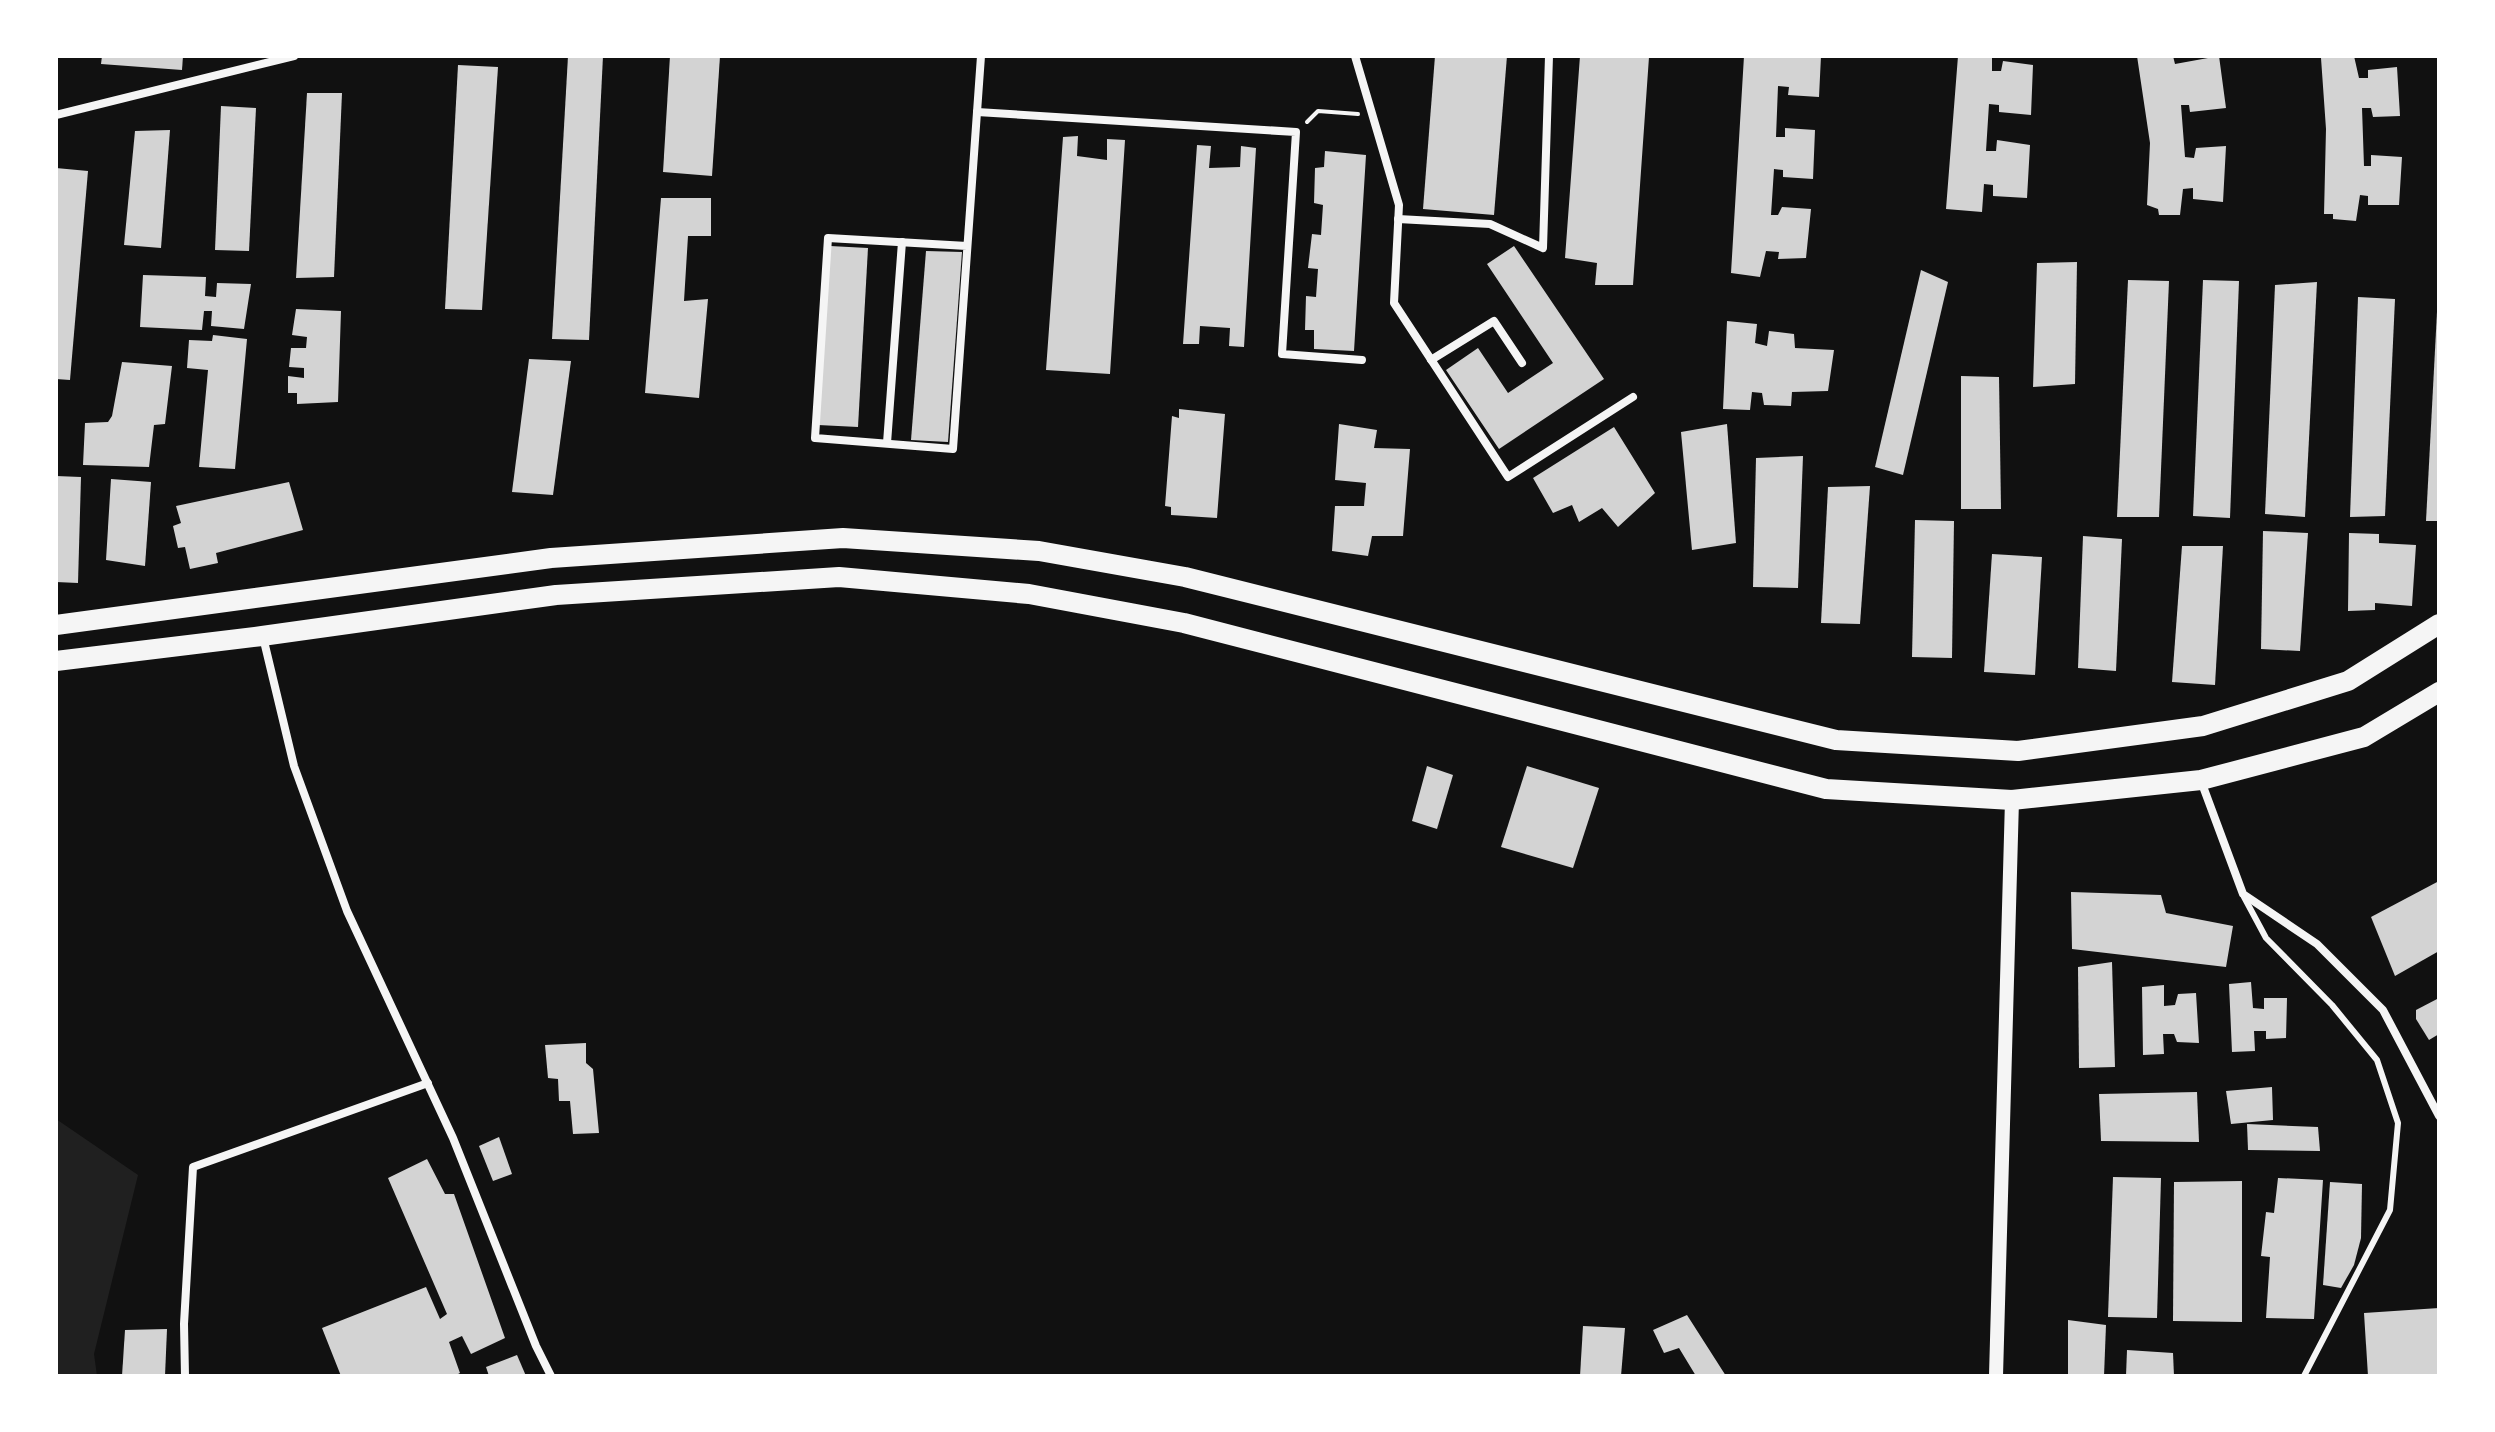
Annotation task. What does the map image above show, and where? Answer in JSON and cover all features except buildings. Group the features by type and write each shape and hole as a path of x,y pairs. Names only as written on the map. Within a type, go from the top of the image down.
{"main road":[{"path":"56,625 551,558 843,538 1039,551 1185,577 1836,740 2018,751 2203,726 2348,681 2439,624"},
{"path":"56,661 556,595 839,577 1029,594 1184,623 1826,789 2012,800 2201,780 2364,737 2439,692"}],"street":[{"path":"56,115 294,56"},
{"path":"967,246 828,238 815,438 953,449 981,56"},
{"path":"1355,56 1399,205 1394,303 1508,477 1633,397"},
{"path":"1398,219 1490,224 1543,248 1549,56"},
{"path":"977,112 1296,132 1282,354 1362,360"},
{"path":"887,443 902,242"},
{"path":"1431,360 1494,321 1522,363"},
{"path":"262,636 294,766 347,911 453,1138 536,1346 551,1376"},
{"path":"2201,780 2243,894 2317,944 2383,1010 2439,1116"},
{"path":"1996,1376 2012,800"},
{"path":"185,1376 184,1324 193,1167 428,1083"}],"lane":[{"path":"2243,894 2266,938 2332,1005 2377,1060 2398,1123 2390,1210 2304,1376"}],"path":[{"path":"1296,132 1318,111 1371,115"}],"shaded area":[{"path":"56,1119 138,1175 94,1354 97,1376 56,1376"}]}
